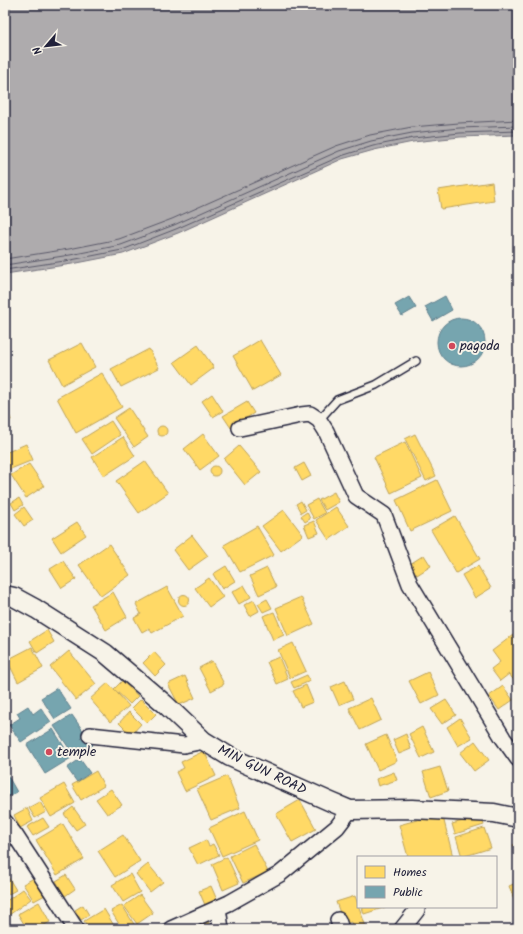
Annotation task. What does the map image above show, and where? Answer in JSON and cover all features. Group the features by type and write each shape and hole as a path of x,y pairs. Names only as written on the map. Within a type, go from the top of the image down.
{"street":[{"path":"240,428 310,414 319,420 326,431 356,496 384,515 410,584 503,738 518,759"},
{"name":"MIN GUN ROAD","path":"5,595 14,597 36,609 105,653 166,704 204,741 230,757 350,810 412,809 494,813 518,818"},
{"path":"90,735 184,745 204,741"},
{"path":"171,929 218,908 280,874 337,827 350,810"},
{"path":"5,822 16,835 76,929"},
{"path":"218,908 221,929"},
{"path":"402,929 417,910"}],"lane":[{"path":"319,420 337,400 376,384 416,361"}],"path":[{"path":"5,693 8,698"}],"water":[{"path":"5,5 518,5 518,135 460,137 413,142 374,150 342,159 178,233 123,254 72,264 5,274"}],"building: Homes":[{"path":"492,182 494,201 441,209 438,190"},
{"path":"260,340 281,375 253,391 233,356"},
{"path":"82,343 95,367 62,385 49,360"},
{"path":"198,345 214,368 191,385 174,362"},
{"path":"149,349 159,368 121,387 111,369"},
{"path":"102,373 122,407 76,433 57,398"},
{"path":"212,394 223,411 213,417 202,401"},
{"path":"247,402 254,413 231,428 223,416"},
{"path":"5,404 11,420 5,422"},
{"path":"129,408 148,437 134,447 114,418"},
{"path":"111,421 120,435 92,454 82,439"},
{"path":"162,426 167,431 162,436 157,431"},
{"path":"203,434 219,456 200,470 184,449"},
{"path":"415,434 436,476 426,481 405,439"},
{"path":"123,437 135,456 104,476 92,457"},
{"path":"405,442 422,478 391,493 374,457"},
{"path":"26,444 33,460 8,470 5,463 5,453"},
{"path":"239,446 261,472 245,485 224,459"},
{"path":"145,461 168,493 139,513 116,481"},
{"path":"304,463 311,476 302,481 295,468"},
{"path":"29,464 44,486 26,498 11,475"},
{"path":"215,466 220,471 215,476 210,471"},
{"path":"437,480 452,511 410,531 396,500"},
{"path":"334,492 339,502 325,510 319,500"},
{"path":"19,498 23,505 15,510 11,503"},
{"path":"317,499 325,513 314,519 306,505"},
{"path":"301,501 306,510 301,513 296,504"},
{"path":"24,507 33,520 24,526 15,514"},
{"path":"336,507 349,526 329,540 316,520"},
{"path":"284,510 303,535 281,551 262,526"},
{"path":"307,512 310,519 305,522 301,516"},
{"path":"455,516 480,559 456,573 431,530"},
{"path":"314,521 319,533 309,537 304,525"},
{"path":"77,522 86,535 61,552 52,538"},
{"path":"257,526 274,555 240,572 224,545"},
{"path":"192,535 208,556 188,570 173,550"},
{"path":"109,544 130,575 101,596 79,565"},
{"path":"424,555 431,566 417,575 410,564"},
{"path":"63,561 76,579 62,588 50,569"},
{"path":"226,566 235,581 222,589 213,574"},
{"path":"478,566 491,588 475,598 462,575"},
{"path":"267,568 276,587 259,595 250,576"},
{"path":"209,578 223,597 209,607 195,588"},
{"path":"244,585 251,597 239,604 232,592"},
{"path":"167,587 183,616 152,633 149,628 142,632 134,618 141,614 136,604"},
{"path":"113,592 127,617 106,630 91,605"},
{"path":"182,595 186,595 188,596 188,604 182,605 179,602 179,598"},
{"path":"301,597 314,624 288,636 276,608"},
{"path":"267,599 272,608 263,612 258,604"},
{"path":"254,600 259,611 250,616 244,605"},
{"path":"274,612 284,635 273,640 263,616"},
{"path":"47,630 54,642 37,653 30,641"},
{"path":"513,635 518,641 518,682 516,683 509,674 500,681 491,669 500,662 492,651"},
{"path":"293,643 306,671 290,678 278,650"},
{"path":"32,647 43,668 18,682 7,660"},
{"path":"69,651 96,684 76,700 50,667"},
{"path":"154,652 166,665 155,676 143,663"},
{"path":"279,657 288,679 277,684 267,662"},
{"path":"5,658 10,670 5,672"},
{"path":"212,661 224,684 211,691 199,668"},
{"path":"428,672 439,695 421,704 409,681"},
{"path":"307,675 310,681 294,688 291,682"},
{"path":"185,676 195,698 179,705 168,684"},
{"path":"122,681 138,696 130,704 114,689"},
{"path":"345,681 353,699 339,705 331,687"},
{"path":"108,683 129,706 110,722 90,699"},
{"path":"306,685 313,702 301,707 293,691"},
{"path":"503,686 513,700 499,710 489,696"},
{"path":"371,698 381,720 360,730 349,708"},
{"path":"141,699 156,714 147,723 132,708"},
{"path":"446,700 456,715 442,724 431,709"},
{"path":"129,712 141,724 131,735 119,723"},
{"path":"460,718 472,738 458,746 447,727"},
{"path":"422,727 434,752 421,758 409,734"},
{"path":"406,734 411,749 399,754 393,740"},
{"path":"386,735 397,761 378,770 366,744"},
{"path":"475,741 489,760 474,771 460,753"},
{"path":"204,751 216,776 185,791 176,772 184,768 181,762"},
{"path":"440,767 448,791 431,797 423,772"},
{"path":"96,771 104,786 81,800 72,785"},
{"path":"394,772 397,780 378,786 376,779"},
{"path":"227,776 240,808 211,820 197,789"},
{"path":"64,784 75,803 51,817 40,798"},
{"path":"111,789 122,805 107,814 96,799"},
{"path":"300,800 316,829 292,842 276,814"},
{"path":"40,802 46,812 35,818 29,808"},
{"path":"73,807 85,824 76,830 64,814"},
{"path":"27,808 33,821 20,828 14,815"},
{"path":"245,811 258,840 222,856 209,828"},
{"path":"442,813 453,856 408,856 399,825"},
{"path":"481,816 484,825 455,834 452,824"},
{"path":"43,818 49,827 33,836 27,827"},
{"path":"63,824 84,859 57,875 36,840"},
{"path":"484,828 491,848 462,856 456,837"},
{"path":"123,835 140,861 115,877 98,851"},
{"path":"206,840 209,846 213,844 219,855 198,865 189,848"},
{"path":"518,842 518,852 513,845"},
{"path":"254,844 268,872 243,883 230,856"},
{"path":"227,857 239,883 223,890 212,864"},
{"path":"148,864 163,882 150,892 136,874"},
{"path":"5,872 16,890 5,896"},
{"path":"130,874 140,892 123,902 112,885"},
{"path":"66,875 75,889 65,896 56,881"},
{"path":"34,878 45,895 34,901 23,884"},
{"path":"518,882 518,909 509,886"},
{"path":"211,886 217,900 205,905 199,891"},
{"path":"23,889 31,899 5,918 5,902"},
{"path":"140,895 153,913 137,924 124,906"},
{"path":"355,896 357,908 359,908 366,927 353,929 351,922 344,924 336,902"},
{"path":"39,902 50,922 37,929 27,929 18,914"},
{"path":"83,905 89,915 81,920 75,910"},
{"path":"122,905 137,929 122,929 111,911"},
{"path":"362,908 383,908 364,914"},
{"path":"104,909 116,929 89,929 84,921"},
{"path":"205,916 212,929 181,929"}],"building: Public":[{"path":"445,296 452,310 433,321 425,307"},
{"path":"409,297 416,308 402,316 395,305"},
{"path":"456,318 466,318 478,325 485,337 485,347 478,359 466,366 456,366 448,362 441,355 437,347 437,337 441,329 448,322"},
{"path":"57,688 71,709 55,719 41,698"},
{"path":"28,706 33,714 41,708 51,722 21,742 9,725 20,718 17,713"},
{"path":"72,715 93,745 75,757 54,726"},
{"name":"temple","path":"53,729 71,758 45,774 27,745"},
{"path":"80,759 90,773 77,782 67,768"},
{"path":"5,771 17,792 8,797 5,792"}],"place":[{"name":"pagoda","path":"452,346"},
{"name":"temple","path":"49,752"}]}
